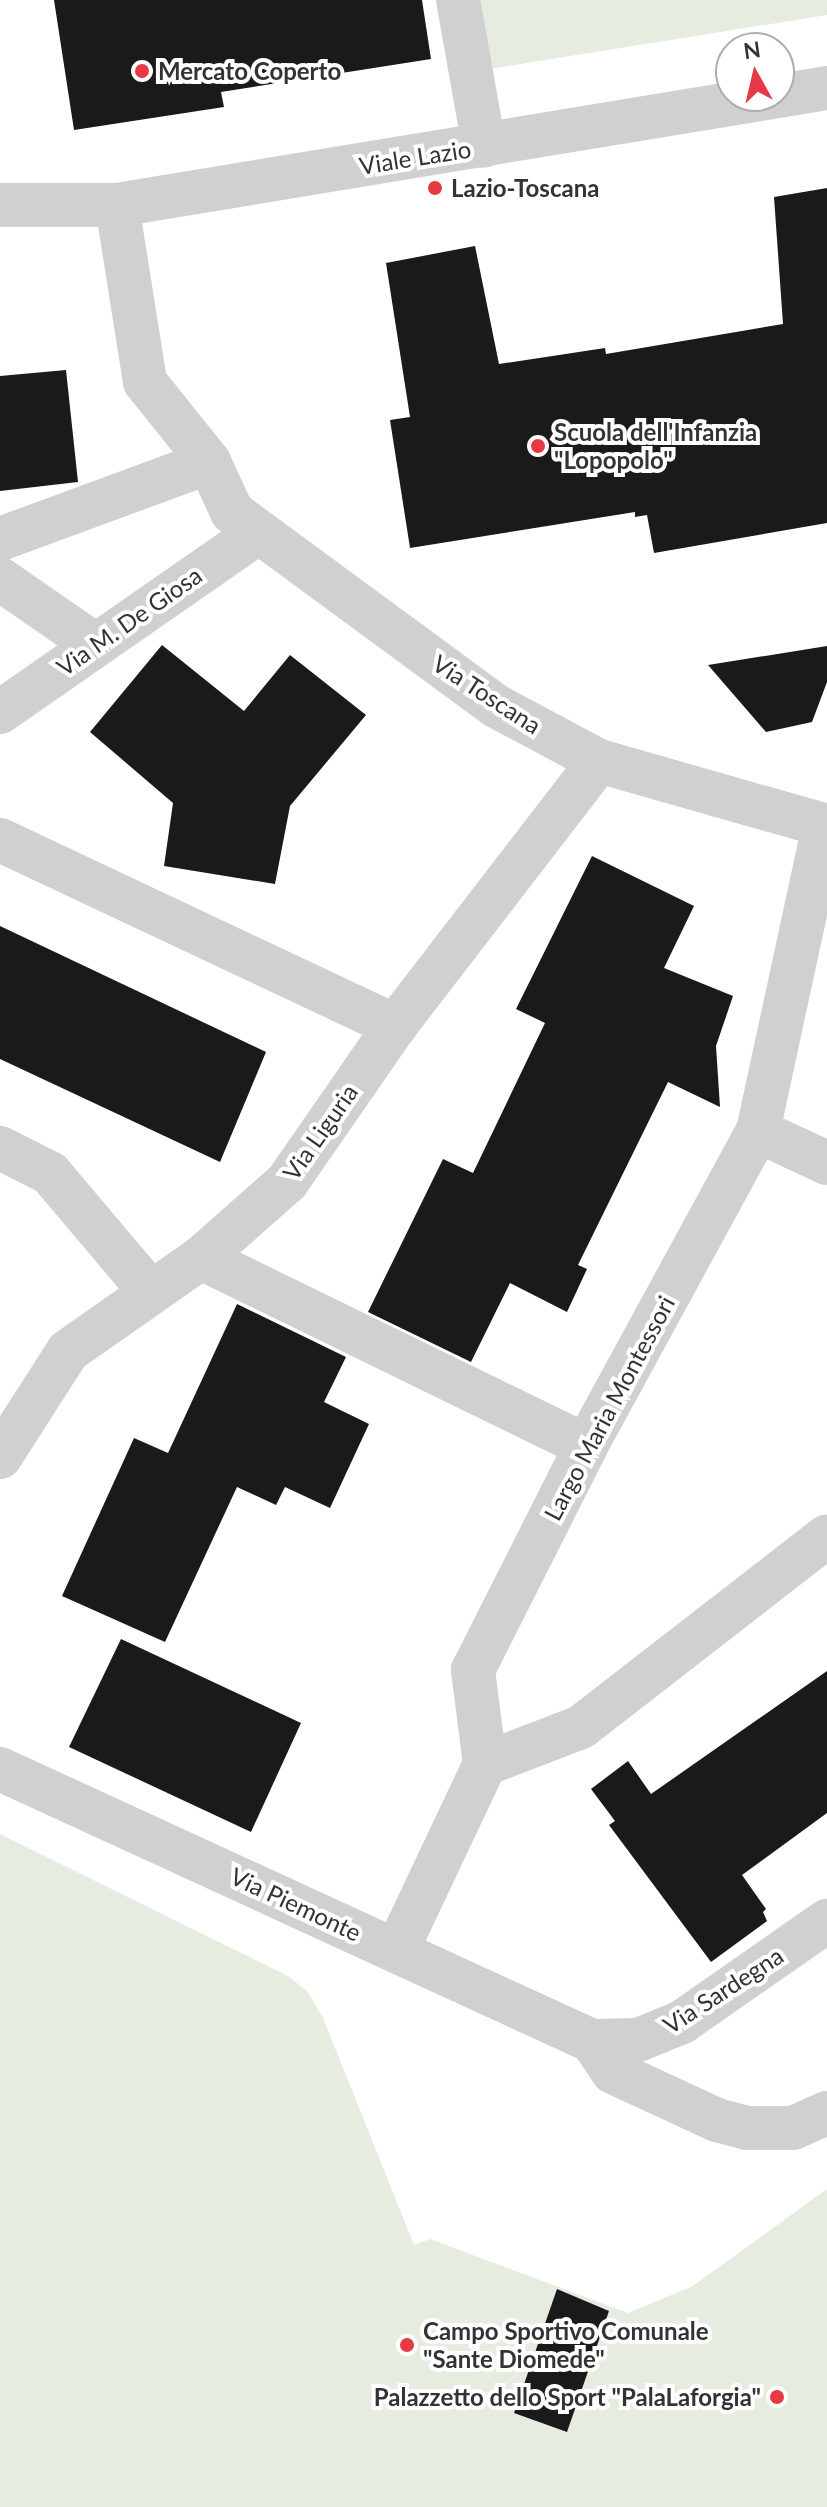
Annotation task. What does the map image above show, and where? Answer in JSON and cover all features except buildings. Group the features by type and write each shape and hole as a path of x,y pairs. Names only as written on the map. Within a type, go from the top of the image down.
{"street":[{"path":"458,0 484,146"},
{"name":"Viale Lazio","path":"0,205 117,205 827,88"},
{"name":"Via Toscana","path":"117,205 145,382 209,462 232,512 496,706 599,761 825,825"},
{"path":"0,539 209,462"},
{"name":"Via M. De Giosa","path":"0,712 259,532"},
{"path":"0,579 94,644"},
{"name":"Via Liguria","path":"0,1457 68,1351 149,1290 201,1258 287,1182 395,1026 599,761"},
{"name":"Largo Maria Montessori","path":"485,1764 473,1670 586,1446 758,1131 825,825"},
{"path":"0,840 395,1026"},
{"path":"758,1131 827,1163"},
{"path":"0,1148 50,1173 149,1290"},
{"path":"201,1258 586,1446"},
{"path":"397,1950 485,1764 581,1727 827,1536"},
{"name":"Via Piemonte","path":"0,1769 592,2041"},
{"name":"Via Sardegna","path":"592,2041 638,2040 682,2022 827,1921"},
{"path":"592,2041 613,2072 717,2120 747,2128 793,2128 827,2113"}],"shaded area":[{"path":"478,0 827,0 827,15 490,69"},
{"path":"0,1834 288,1976 308,1992 323,2018 414,2245 430,2239 628,2313 693,2286 827,2189 827,2507 0,2507"}],"place":[{"name":"Mercato Coperto","path":"142,71"},
{"name":"Lazio-Toscana","path":"435,188"},
{"name":"Scuola dell'Infanzia \"Lopopolo\"","path":"538,446"},
{"name":"Campo Sportivo Comunale \"Sante Diomede\"","path":"407,2345"},
{"name":"Palazzetto dello Sport \"PalaLaforgia\"","path":"777,2397"}]}
